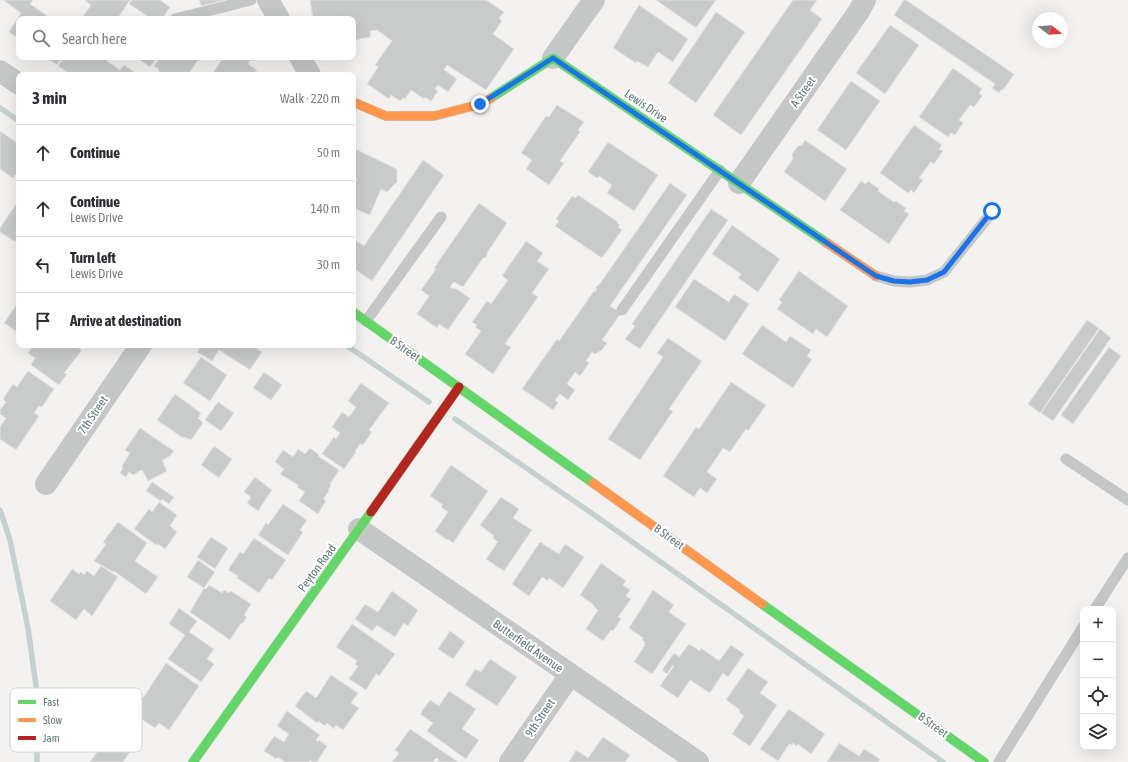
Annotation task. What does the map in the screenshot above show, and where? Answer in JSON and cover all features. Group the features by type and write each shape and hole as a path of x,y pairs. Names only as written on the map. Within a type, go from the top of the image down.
{"street":[{"path":"268,0 277,16"},
{"path":"356,103 386,116 434,116 480,104 553,58 594,0"},
{"name":"A Street","path":"739,183 855,17 865,0"},
{"name":"Lewis Drive","path":"553,58 876,276"},
{"path":"302,60 308,72"},
{"path":"0,71 16,82"},
{"name":"B Street","path":"356,314 984,762"},
{"name":"7th Street","path":"46,484 139,348"},
{"name":"Peyton Road","path":"193,762 459,387"},
{"name":"Butterfield Avenue","path":"359,529 698,762"},
{"name":"9th Street","path":"510,762 570,675"}],"lane":[{"path":"187,16 251,0"},
{"path":"622,310 720,170"},
{"path":"876,276 894,281 910,282 927,280 944,272 992,211"},
{"path":"366,321 441,217"},
{"path":"1066,459 1128,500"},
{"path":"1097,606 1128,558"},
{"path":"999,762 1080,632"}],"building":[{"path":"3,0 33,0 30,4 48,16 19,16 21,13"},
{"path":"130,0 119,16 83,16 91,5 85,1"},
{"path":"132,0 160,0 170,7 164,16 147,16 129,4"},
{"path":"199,0 225,0 201,6"},
{"path":"310,0 486,0 504,12 499,18 502,21 493,34 514,49 486,90 447,65 444,70 457,79 448,92 438,85 435,89 438,91 431,101 425,97 424,99 411,90 405,99 403,98 400,101 391,95 389,99 367,84 378,67 375,65 392,41 377,30 370,31 371,37 356,40 356,16 313,16"},
{"path":"656,0 716,0 696,28"},
{"path":"793,0 817,0 810,10 822,19 741,135 713,115"},
{"path":"904,0 1014,74 1003,90 1002,89 999,93 992,88 995,84 894,15"},
{"path":"639,5 688,39 673,62 658,52 648,67 637,61 636,63 613,48"},
{"path":"716,12 745,32 696,103 668,83"},
{"path":"16,21 16,37 9,32"},
{"path":"890,25 919,45 885,94 856,73"},
{"path":"50,60 60,60 57,65"},
{"path":"62,60 108,60 120,70 124,65 134,72 67,72 58,66"},
{"path":"140,60 155,60 150,67"},
{"path":"159,60 198,60 190,72 161,72 154,66"},
{"path":"222,60 250,60 248,64 257,70 255,72 213,72"},
{"path":"953,68 982,89 979,93 982,96 974,107 970,105 959,120 963,123 955,135 951,133 948,137 919,117"},
{"path":"851,81 880,101 846,150 817,130"},
{"path":"557,105 584,122 578,130 580,132 560,161 564,163 549,185 526,169 532,160 521,153 546,116 549,117"},
{"path":"914,125 942,145 939,149 943,151 934,164 931,162 919,178 923,180 914,193 911,190 908,193 880,173"},
{"path":"0,131 16,142 16,174 13,178 0,169"},
{"path":"805,140 847,169 825,201 784,172 793,159 792,154 798,146 802,145"},
{"path":"608,142 658,175 634,211 607,193 612,185 599,176 597,178 588,172"},
{"path":"356,149 397,169 397,182 387,192 381,189 370,215 356,209"},
{"path":"423,160 444,175 372,281 356,270 356,241 364,246"},
{"path":"861,181 866,184 868,181 879,189 878,191 906,208 904,211 909,214 889,244 840,210"},
{"path":"670,183 687,195 610,306 621,313 602,340 607,343 602,350 595,354 592,352 586,361 589,363 580,376 575,372 567,384 575,390 568,400 560,394 555,400 558,403 553,410 522,389 557,339 559,341 594,291 595,292 597,289 595,288 599,285"},
{"path":"578,195 618,222 617,223 620,225 618,227 622,230 602,258 555,226 559,221 556,219 572,196 575,198"},
{"path":"479,203 507,223 485,258 483,258 463,287 454,282 450,287 455,288 470,298 448,330 439,324 437,328 417,314 429,296 421,290 436,269 434,268"},
{"path":"16,204 15,242 0,232 0,228"},
{"path":"711,209 728,220 640,349 625,339 635,326 632,324"},
{"path":"732,225 780,259 758,292 738,278 741,274 712,254"},
{"path":"526,241 543,253 537,261 549,269 532,293 538,297 505,344 511,347 493,374 465,354 481,331 475,327 477,325 472,322 487,301 491,304 508,280 502,276"},
{"path":"799,271 848,306 827,337 816,329 813,334 777,309 782,302 779,300"},
{"path":"694,279 729,302 734,294 749,304 725,341 675,307"},
{"path":"16,305 16,331 4,323"},
{"path":"1087,320 1099,328 1040,413 1028,404"},
{"path":"762,325 786,342 790,336 811,350 807,356 812,359 793,388 742,354"},
{"path":"1100,329 1111,338 1053,421 1041,413"},
{"path":"668,338 702,361 669,409 673,411 640,460 608,439 663,357 657,353"},
{"path":"1109,347 1121,356 1073,424 1061,415"},
{"path":"32,348 78,348 82,350 64,373 67,374 59,385 31,365 35,358 28,353"},
{"path":"199,348 258,348 262,352 250,370 219,350 212,361 197,352"},
{"path":"201,357 227,375 210,401 183,383"},
{"path":"28,371 54,389 42,407 39,406 34,413 39,416 16,450 0,439 0,427 6,418 0,414 0,410 6,402 3,399 13,384 17,387"},
{"path":"264,372 282,385 271,400 253,388"},
{"path":"731,382 766,405 748,431 746,429 730,452 723,448 707,472 717,479 707,493 700,488 694,497 663,476 696,427 699,429"},
{"path":"361,383 389,403 369,430 372,432 363,445 360,444 344,469 322,454 334,437 336,439 340,433 332,427 342,412 349,417 356,407 348,401"},
{"path":"175,394 201,413 198,418 203,423 191,440 184,437 183,438 157,420"},
{"path":"218,402 234,413 221,431 205,420"},
{"path":"140,428 174,451 170,456 162,460 167,471 148,481 142,470 133,475 129,472 126,477 120,473 123,468 122,466 130,453 125,450"},
{"path":"214,446 232,459 219,478 201,465"},
{"path":"310,448 319,455 318,456 339,470 330,484 329,491 323,499 326,501 318,514 299,501 305,492 297,487 298,485 280,474 284,469 275,462 283,450 293,457 298,449 305,454"},
{"path":"451,465 488,491 453,543 435,531 448,512 441,507 443,505 430,496"},
{"path":"255,477 272,490 258,511 247,503 251,497 244,492"},
{"path":"152,482 174,497 169,504 162,499 161,501 146,491"},
{"path":"501,497 519,509 513,518 532,530 504,571 486,559 498,542 493,538 494,536 480,525"},
{"path":"159,502 177,515 170,526 177,532 165,549 158,544 156,545 134,529 149,509 152,512"},
{"path":"283,504 307,520 300,530 303,532 288,555 258,535 266,523 268,525"},
{"path":"118,522 147,543 135,561 158,577 146,594 114,571 113,572 94,561 106,544 103,542"},
{"path":"211,537 228,548 215,569 197,557"},
{"path":"254,538 286,560 272,580 269,578 259,593 228,570 240,552 243,554"},
{"path":"540,542 559,554 565,544 584,557 563,588 549,578 548,581 542,577 529,596 512,584"},
{"path":"198,560 215,572 204,588 187,577"},
{"path":"601,563 626,581 623,585 630,590 626,596 631,599 618,617 621,619 613,631 611,630 603,641 586,629 598,610 593,606 594,605 580,595"},
{"path":"101,566 118,577 92,616 84,609 76,620 50,601 72,569 79,574 81,572 84,575 87,571 94,576"},
{"path":"209,585 222,593 224,590 229,593 231,591 251,604 244,615 247,617 242,624 241,623 230,640 190,612 204,588 206,589"},
{"path":"653,590 674,605 669,612 686,624 652,674 634,662 645,645 645,642 642,640 643,638 629,628"},
{"path":"392,591 418,610 408,626 404,623 395,637 377,625 372,631 355,619 365,604 378,612"},
{"path":"179,608 197,621 189,632 214,649 207,659 214,664 201,682 168,659 185,635 169,624"},
{"path":"352,624 395,654 379,676 376,674 366,690 349,679 358,666 355,664 357,661 336,647"},
{"path":"450,631 465,642 453,659 438,649"},
{"path":"689,644 700,651 701,648 719,661 731,645 744,654 728,677 723,673 710,693 690,680 678,698 660,686 674,666 673,665 667,674 662,670 674,653 679,657"},
{"path":"490,659 517,677 497,706 465,685 475,669 481,672"},
{"path":"166,663 199,686 169,730 159,723 155,728 142,720 142,697 143,698"},
{"path":"748,668 768,682 760,693 777,705 750,746 732,734 744,716 739,712 740,710 726,700"},
{"path":"331,675 358,693 351,703 359,708 343,730 336,725 334,729 327,723 325,726 318,721 317,723 295,706 306,691 316,698"},
{"path":"449,691 476,709 462,729 479,740 466,759 427,731 433,723 420,714 430,700 439,706"},
{"path":"789,709 825,734 811,754 798,744 797,746 793,743 792,745 789,744 778,761 760,749"},
{"path":"287,711 320,735 316,740 318,742 319,740 327,746 317,762 312,762 310,760 309,762 285,762 278,757 276,759 264,751 274,736 284,742 289,734 277,726"},
{"path":"410,729 458,762 437,762 439,760 436,758 433,762 392,762 399,753 395,750"},
{"path":"603,737 630,755 625,762 569,762 576,750 588,758"},
{"path":"839,743 859,756 864,749 880,759 878,762 827,762"},
{"path":"97,752 130,752 123,762 90,762"}],"waterway":[{"path":"0,108 16,119"},
{"path":"350,348 429,402"},
{"path":"455,419 590,512 943,762"},
{"path":"0,510 10,540 28,628 36,688"},
{"path":"37,752 37,762"}],"traffic: fast":[{"path":"491,98 553,58 827,243"},
{"path":"356,314 593,483"},
{"path":"193,762 371,512"},
{"path":"762,604 984,762"}],"traffic: slow":[{"path":"356,103 386,116 434,116 481,104 491,98"},
{"path":"827,243 876,276"},
{"path":"593,483 762,604"}],"traffic: jam":[{"path":"371,512 459,387"}],"route":[{"path":"480,104 553,58 876,276 894,281 910,282 927,280 944,272 992,211"}]}
